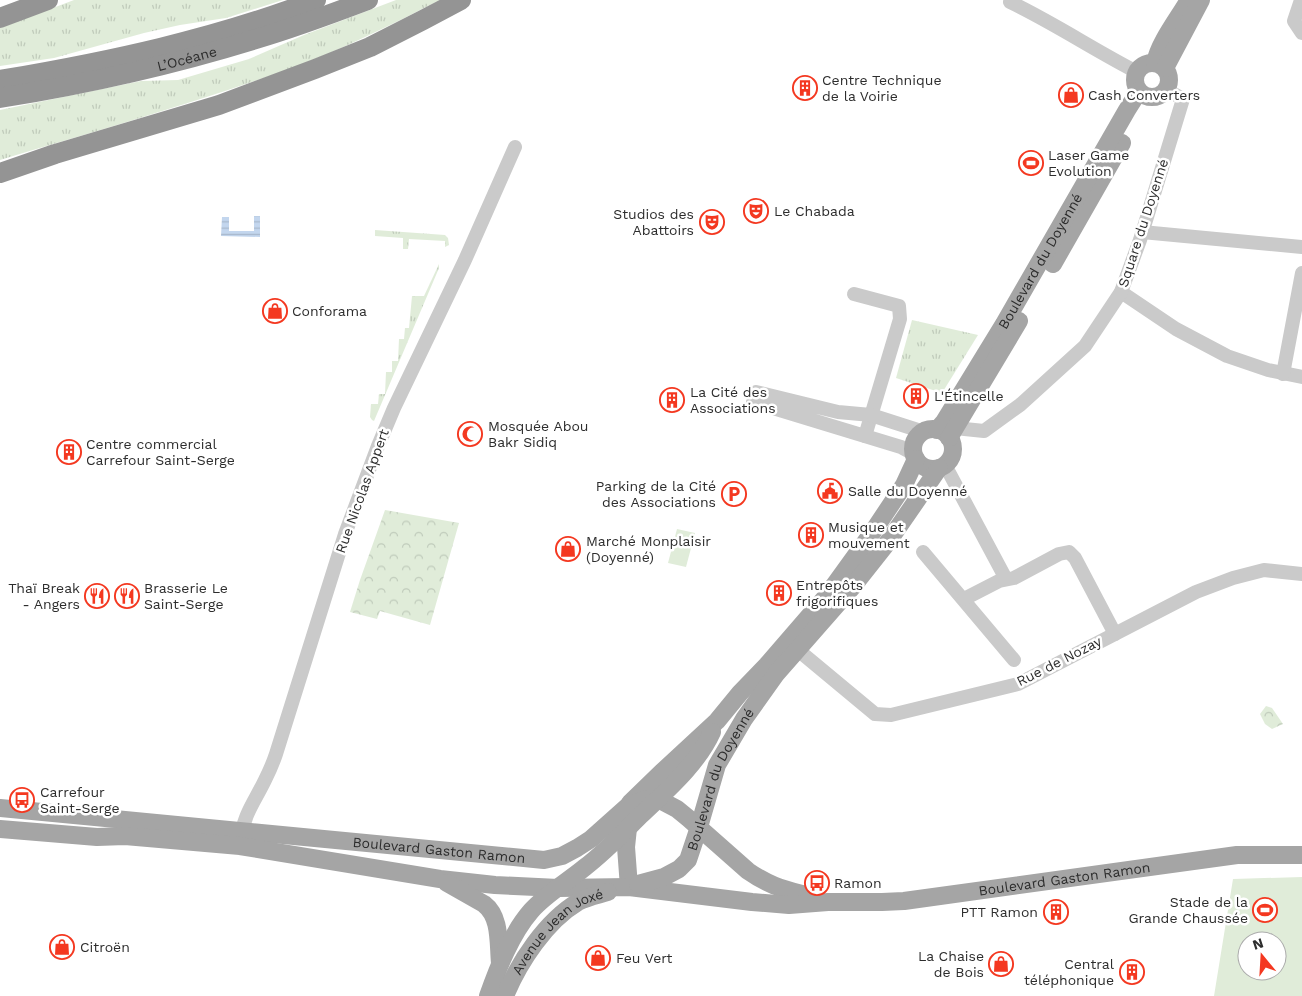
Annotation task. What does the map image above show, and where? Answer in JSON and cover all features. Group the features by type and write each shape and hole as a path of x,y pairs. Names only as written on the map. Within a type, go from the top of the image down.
{"highway":[{"path":"0,18 48,0"},
{"name":"L’Océane","path":"0,80 75,67 169,45 233,28 316,0"},
{"name":"L’Océane","path":"0,98 96,81 187,59 258,39 368,0"},
{"path":"0,173 55,154 219,105 315,69 370,47 461,0"}],"main road":[{"path":"1160,65 1143,65 1137,72 1135,82 1143,94 1153,98 1163,94 1170,84 1168,73 1160,65 1157,55 1189,0"},
{"path":"1160,65 1202,0"},
{"name":"Boulevard du Doyenné","path":"941,432 944,422 1004,324 1127,110 1143,94"},
{"name":"Boulevard du Doyenné","path":"628,806 717,720 825,598 904,485 915,457 915,441 919,436 941,432"},
{"name":"Boulevard du Doyenné","path":"629,886 664,877 679,869 688,860 717,765 727,746 773,679 854,585 888,542 942,467 949,461 953,449 941,432"},
{"path":"915,457 924,467 942,467"},
{"name":"Boulevard du Doyenné","path":"798,650 795,644 797,640 816,618 825,598"},
{"name":"Boulevard du Doyenné","path":"563,884 602,854 673,784 709,740 717,720"},
{"name":"Boulevard Gaston Ramon","path":"0,808 241,838 544,860 562,856 577,848 628,806 647,799 658,799 677,809 758,879 789,891 828,902"},
{"path":"628,828 626,847 629,886"},
{"name":"Boulevard Gaston Ramon","path":"0,829 97,837 241,838 440,879 495,885 563,884 629,886 789,905 828,902 904,901 1229,856 1302,855"},
{"path":"440,879 484,904 494,915 497,926 500,963"},
{"name":"Avenue Jean Joxé","path":"488,996 500,963 519,928 531,911 563,884"},
{"name":"Avenue Jean Joxé","path":"505,996 533,946 560,916 585,899 629,886"}],"street":[{"path":"1301,0 1294,21 1302,33"},
{"path":"1010,2 1032,12 1137,72"},
{"name":"Square du Doyenné","path":"810,420 753,402 756,392 838,412 871,415 941,432 984,431 1020,405 1085,346 1121,292 1142,232 1183,99 1167,90"},
{"name":"Rue Nicolas Appert","path":"241,838 246,816 276,754 345,534 378,446 398,400 466,260 515,147"},
{"path":"1142,232 1302,247"},
{"path":"1283,374 1302,273"},
{"path":"1121,292 1176,329 1227,356 1283,374 1302,378"},
{"path":"854,294 899,306 900,319 865,436"},
{"path":"814,406 810,420 901,447 915,457"},
{"path":"942,467 1006,579"},
{"path":"923,552 1014,660"},
{"path":"964,599 999,581 1014,578 1062,553 1069,552 1072,554 1115,634"},
{"name":"Rue de Nozay","path":"798,650 875,714 891,715 1018,684 1196,592 1233,578 1264,570 1302,574"}],"green space":[{"path":"74,0 283,0 226,18 144,33 54,58 0,66 0,28"},
{"path":"396,0 440,0 347,45 289,69 181,105 0,160 0,110 141,81 178,80 249,59 304,35"},
{"path":"375,230 445,235 448,238 449,245 445,247 445,241 409,239 408,249 403,249 403,238 375,236"},
{"path":"439,264 439,268 374,421 370,417 371,404 378,404 379,394 385,394 386,372 392,372 392,361 398,361 399,339 404,339 405,328 409,328 412,296 424,296"},
{"path":"912,320 978,335 942,393 896,378"},
{"path":"385,510 459,523 430,625 380,611 377,619 350,612"},
{"path":"677,529 695,533 686,567 668,563"},
{"path":"1266,706 1272,708 1283,724 1272,729 1265,724 1260,714"},
{"name":"Stade de la Grande Chaussée","path":"1302,877 1302,996 1214,996 1233,879"}],"water":[{"path":"254,216 260,216 260,237 221,236 222,217 229,217 229,231 254,231"}],"place":[{"name":"Centre Technique de la Voirie","path":"805,88"},
{"name":"Cash Converters","path":"1071,95"},
{"name":"Laser Game Evolution","path":"1031,163"},
{"name":"Le Chabada","path":"756,211"},
{"name":"Studios des Abattoirs","path":"712,222"},
{"name":"Conforama","path":"275,311"},
{"name":"L'Étincelle","path":"916,396"},
{"name":"La Cité des Associations","path":"672,400"},
{"name":"Mosquée Abou Bakr Sidiq","path":"470,434"},
{"name":"Centre commercial Carrefour Saint-Serge","path":"69,452"},
{"name":"Salle du Doyenné","path":"830,491"},
{"name":"Parking de la Cité des Associations","path":"734,494"},
{"name":"Musique et mouvement","path":"811,535"},
{"name":"Marché Monplaisir (Doyenné)","path":"568,549"},
{"name":"Entrepôts frigorifiques","path":"779,593"},
{"name":"Thaï Break - Angers","path":"97,596"},
{"name":"Brasserie Le Saint-Serge","path":"127,596"},
{"name":"Carrefour Saint-Serge","path":"22,800"},
{"name":"Ramon","path":"817,883"},
{"name":"Stade de la Grande Chaussée","path":"1265,910"},
{"name":"PTT Ramon","path":"1056,912"},
{"name":"Citroën","path":"62,947"},
{"name":"Feu Vert","path":"598,958"},
{"name":"La Chaise de Bois","path":"1001,964"},
{"name":"Central téléphonique","path":"1132,972"}]}
